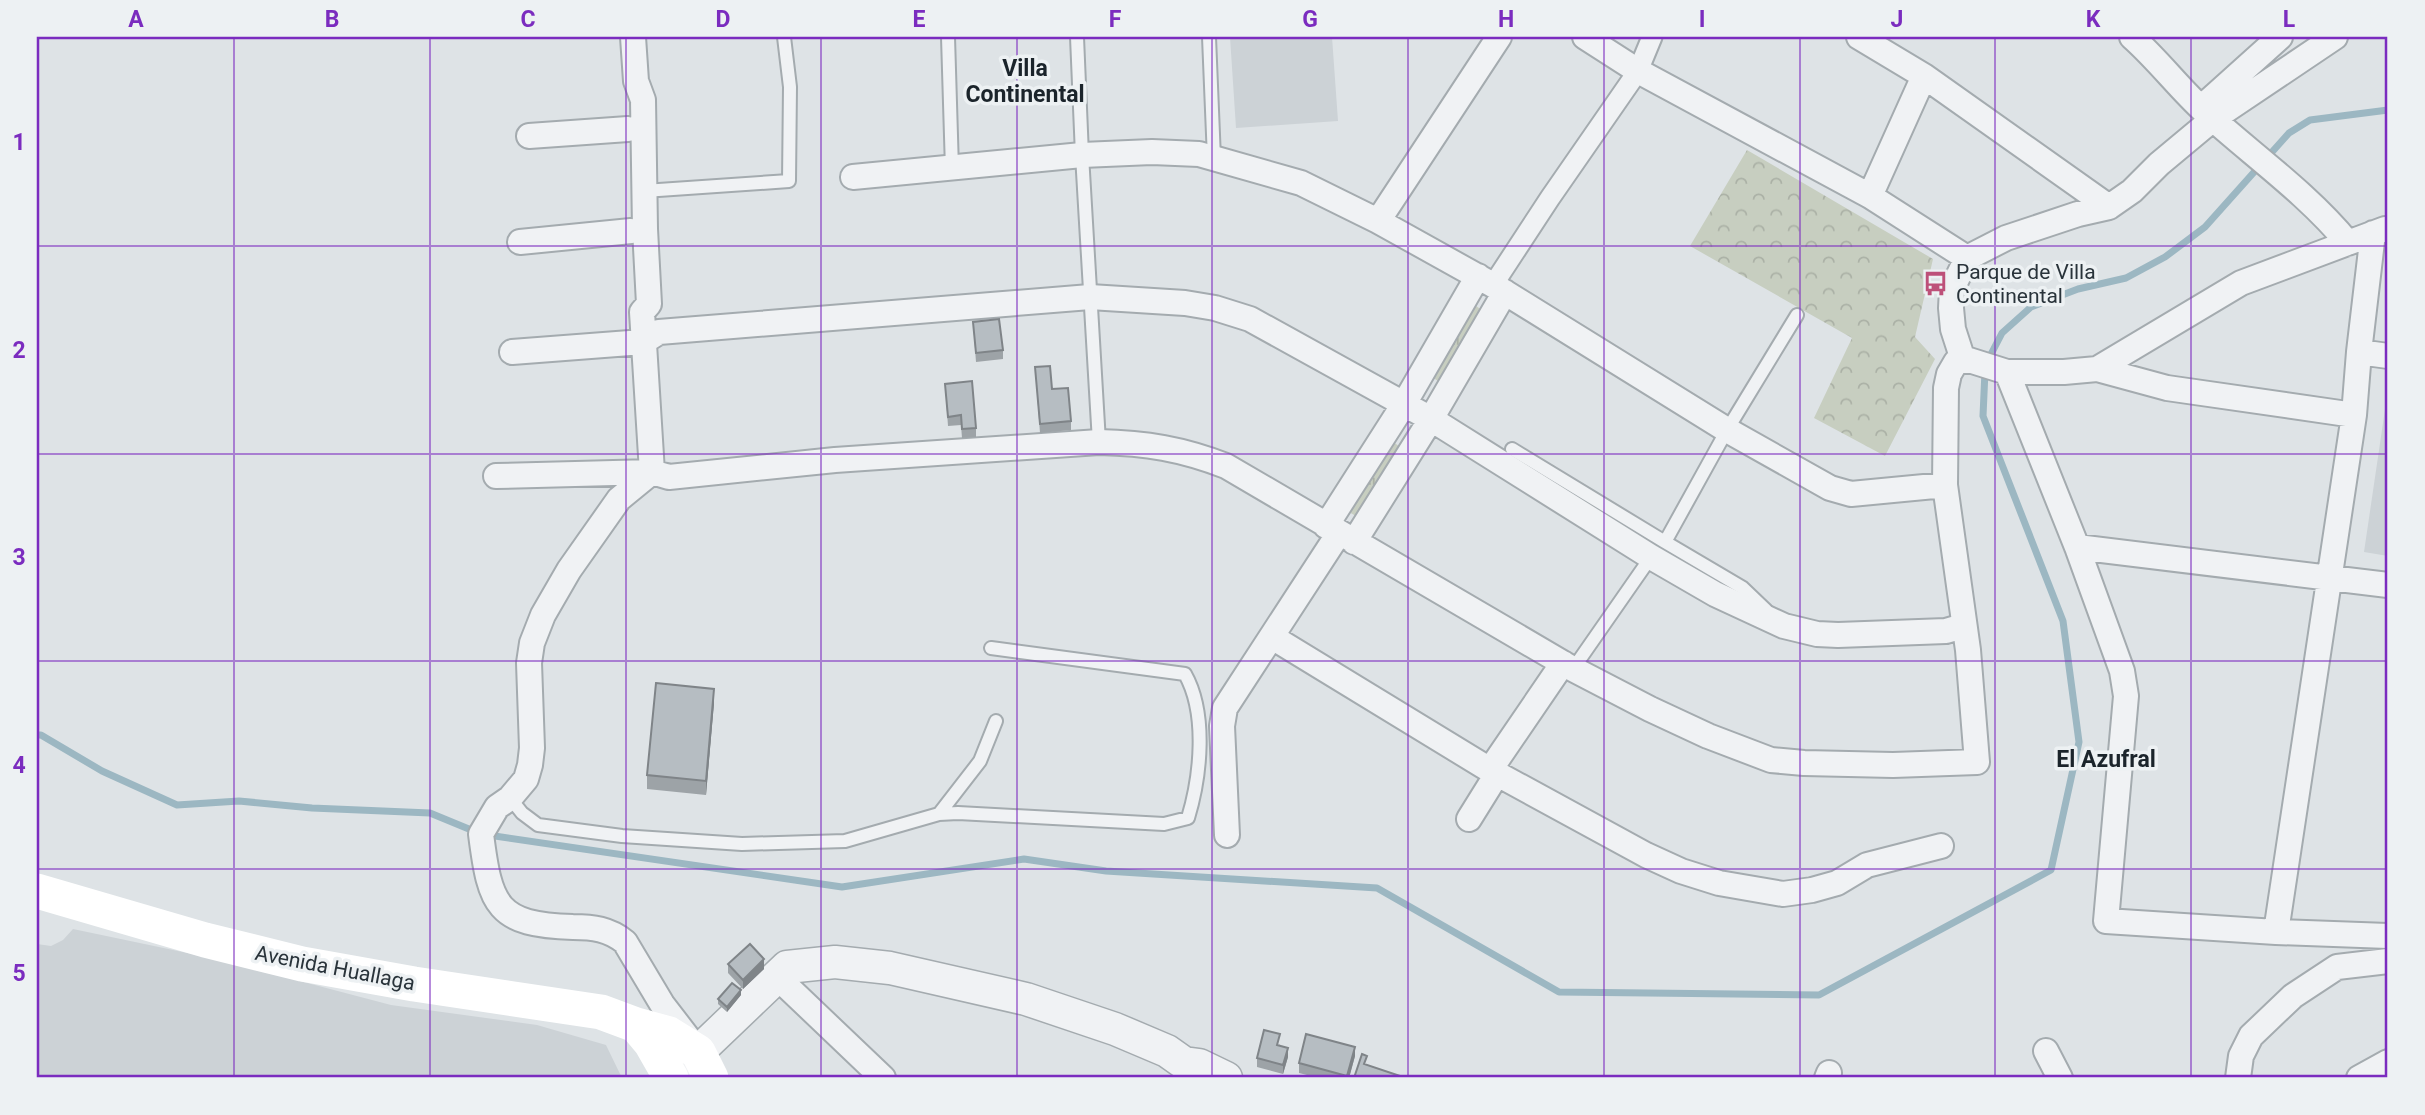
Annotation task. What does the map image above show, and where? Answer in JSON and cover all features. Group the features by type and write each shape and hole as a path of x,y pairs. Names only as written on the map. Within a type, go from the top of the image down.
{"main road":[{"name":"Avenida Huallaga","path":"37,891 205,940 302,964 414,985 601,1012 669,1034 705,1065"},
{"path":"636,1025 651,1043 669,1075"}],"street":[{"path":"633,37 636,81 643,100 649,304 642,312"},
{"path":"1378,221 1499,37"},
{"path":"1585,37 1638,71 1870,196 1967,258"},
{"path":"1339,534 1404,404 1492,284 1638,71 1652,37"},
{"path":"1859,37 1924,76 2109,207"},
{"path":"2132,37 2154,56 2212,118 2342,236"},
{"path":"2212,118 2280,37"},
{"path":"1966,360 1953,329 1951,309 1952,289 1967,258 2006,238 2078,214 2109,207 2132,191 2212,118 2335,37"},
{"path":"1870,196 1924,76"},
{"path":"636,81 627,101 631,231 635,305 642,312 652,472"},
{"path":"529,136 628,129"},
{"path":"853,177 1082,155 1199,153 1301,183 1378,221 1492,284 1727,430 1830,488 1851,494 1945,485"},
{"path":"520,242 631,231"},
{"path":"2097,369 2241,284 2342,236 2381,231 2359,352 2354,415 2276,932"},
{"path":"1227,835 1222,726 1225,708 1339,534 1430,419 1492,284"},
{"path":"512,352 643,342 659,331 1090,297 1185,303 1215,308 1250,319 1404,404 1658,549 1715,594 1781,625 1800,631 1838,635 1946,631 1963,626"},
{"path":"2359,352 2388,356"},
{"path":"496,476 652,472 669,477 835,460 1099,442 1139,442 1196,455 1226,466 1568,666 1708,736 1771,760 1842,766 1977,762 1968,650 1945,485 1946,388 1949,374 1956,362 1966,360 2007,372 2097,369 2167,388 2354,415"},
{"path":"2007,372 2077,547 2122,671 2126,696 2106,921 2388,936"},
{"path":"652,472 619,499 569,570 543,615 531,643 528,663 532,748 530,765 526,779 510,798 497,807 481,834 491,889 506,911 523,922 607,930 625,942 662,1004 705,1065"},
{"path":"2077,547 2388,585"},
{"path":"1272,637 1494,772 1622,842 1681,871 1719,883 1783,894 1812,890 1837,883 1867,865 1941,846"},
{"path":"1469,819 1494,772 1568,666"},
{"path":"2238,1078 2241,1056 2251,1036 2293,996 2337,967 2388,961"},
{"path":"669,1075 705,1065 776,976 787,967 835,962 890,968 1026,999 1115,1029 1167,1051 1207,1074"},
{"path":"636,1025 645,1010 643,971"},
{"path":"776,976 883,1078"},
{"path":"2046,1051 2060,1078"},
{"path":"2359,1078 2388,1062"}],"lane":[{"path":"644,191 789,181 790,87 784,37"},
{"path":"948,37 952,169"},
{"path":"1077,37 1099,442"},
{"path":"1209,37 1214,159"},
{"path":"1568,666 1658,549 1797,315"},
{"path":"1512,449 1658,549"},
{"path":"510,798 522,813 538,825 622,836 742,844 845,841 939,814 1164,824 1188,818 1195,794 1200,746 1194,690 1185,674 992,648"},
{"path":"939,814 980,761 996,721"}],"shaded area":[{"path":"1230,37 1332,37 1338,121 1236,128"},
{"path":"2388,389 2388,556 2364,552"},
{"path":"73,929 216,959 391,1005 537,1025 606,1045 622,1078 37,1078 37,944 51,946 63,940"}],"green space":[{"path":"1747,150 1933,259 1915,337 1935,359 1885,456 1814,418 1852,338 1690,246"},
{"path":"1473,304 1482,310 1438,381 1429,375"},
{"path":"1392,441 1400,447 1356,516 1347,511"}],"building":[{"path":"999,319 1003,350 976,353 973,322"},
{"path":"1050,366 1052,389 1068,388 1071,421 1040,424 1035,367"},
{"path":"972,381 976,428 962,429 961,415 948,417 945,384"},
{"path":"656,683 714,689 706,781 647,775"},
{"path":"750,944 764,959 743,980 728,964"},
{"path":"732,983 741,990 727,1007 718,999"},
{"path":"1264,1030 1280,1034 1277,1045 1288,1048 1283,1065 1257,1058"},
{"path":"1306,1034 1355,1047 1347,1076 1299,1063"},
{"path":"1362,1054 1367,1056 1364,1064 1406,1078 1354,1078"}],"waterway":[{"path":"1988,360 2002,333 2031,307 2078,289 2126,278 2165,257 2205,227 2289,133 2310,120 2388,110"},
{"path":"37,735 102,771 177,805 239,801 312,808 430,813 481,834 842,887 1024,859 1106,871 1377,888 1559,992 1819,995 2051,870 2079,742 2063,621 1983,416 1985,371"}],"place":[{"name":"Parque de Villa Continental","path":"1936,284"}],"district":[{"name":"Villa Continental","path":"1025,81"},
{"name":"El Azufral","path":"2106,759"}]}
